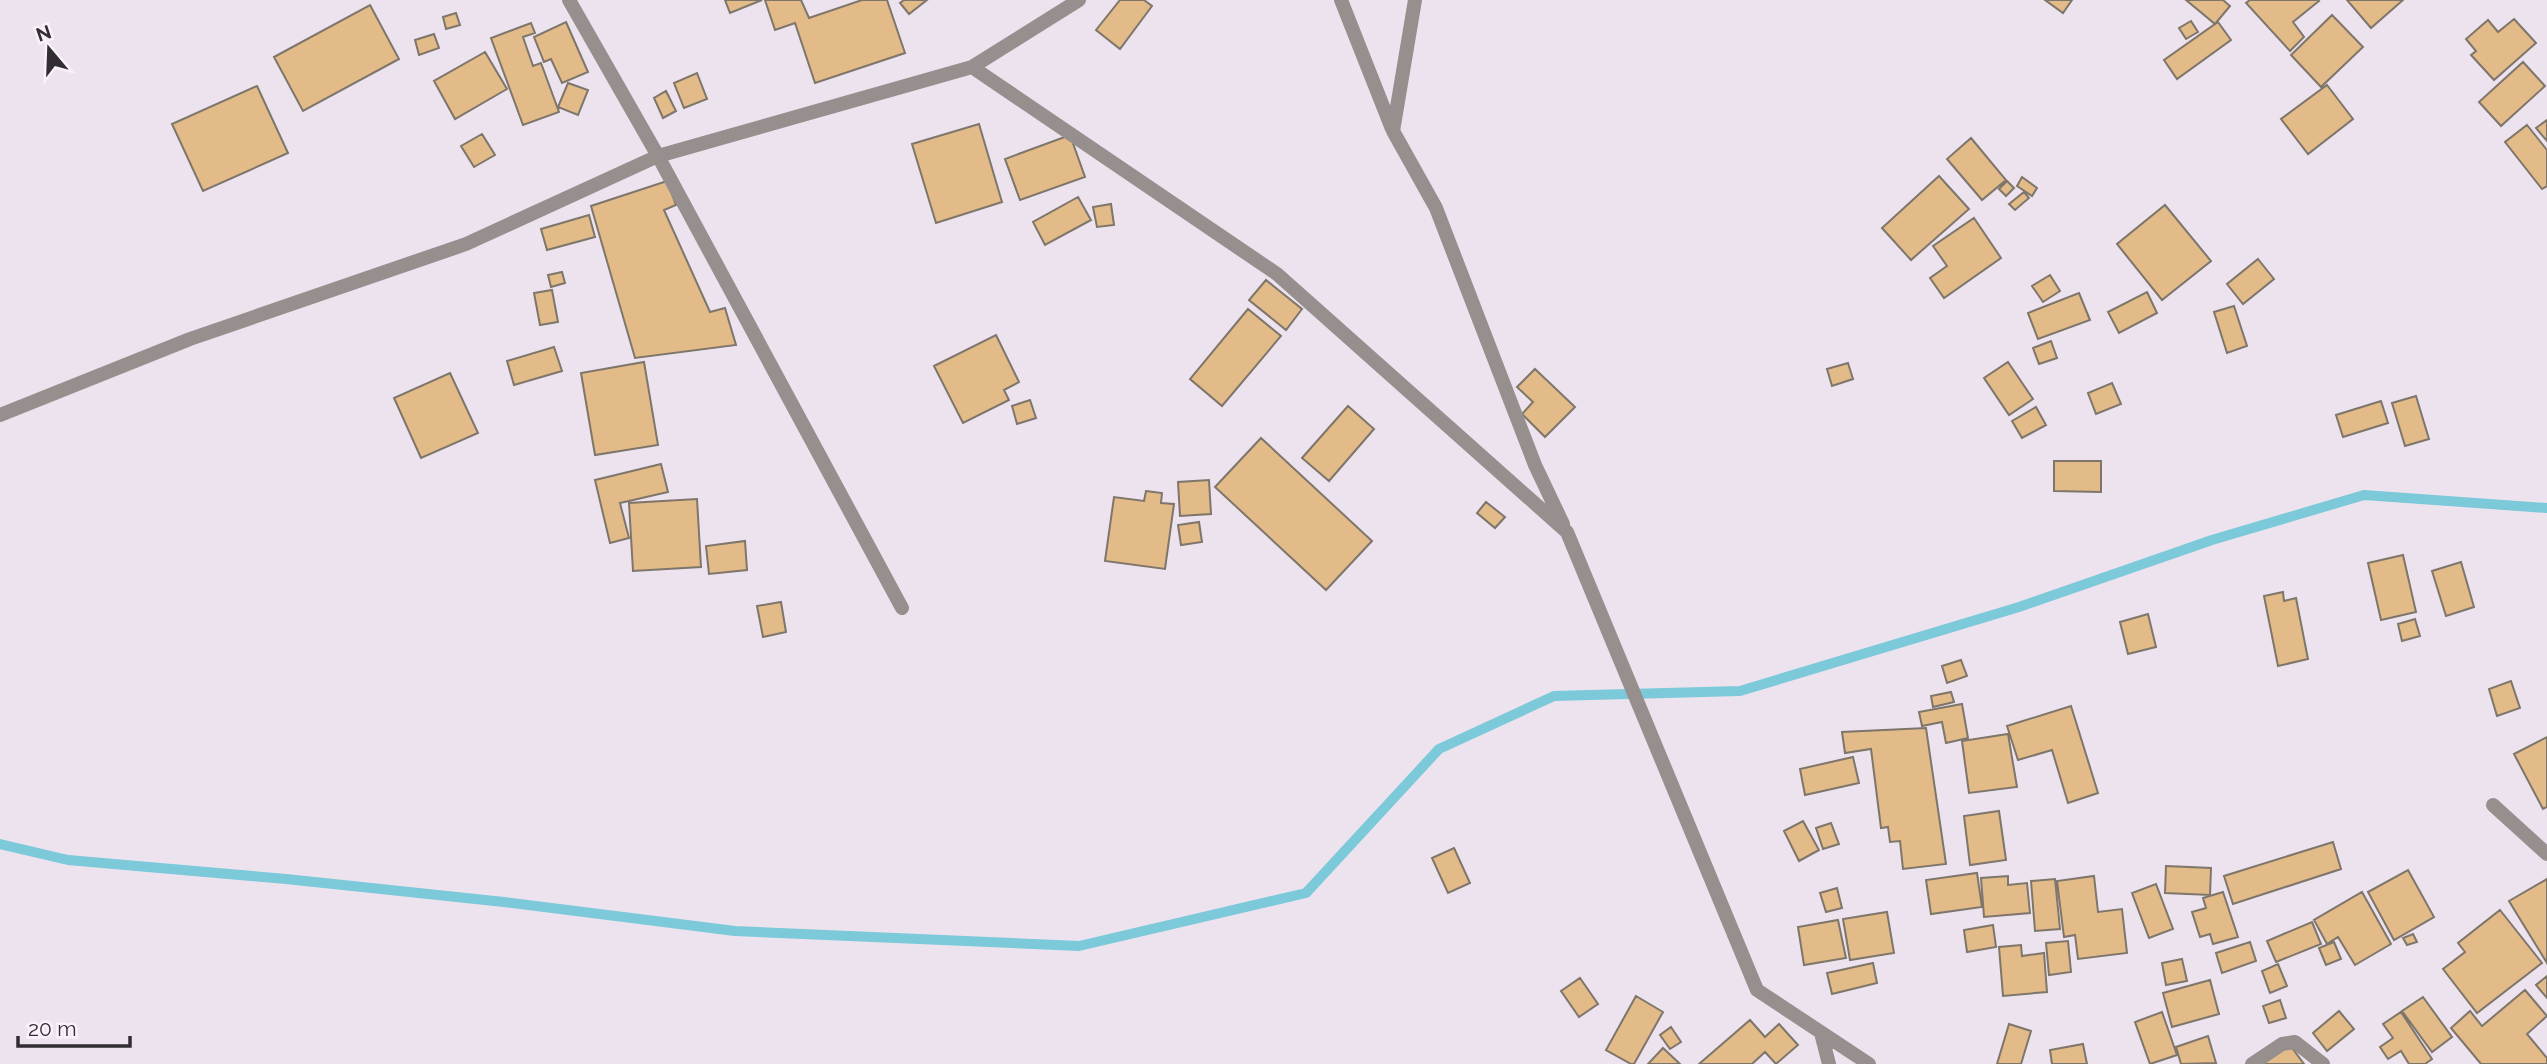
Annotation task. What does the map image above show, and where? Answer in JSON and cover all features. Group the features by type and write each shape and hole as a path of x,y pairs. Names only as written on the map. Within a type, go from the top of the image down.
{"street":[{"path":"569,0 658,156 902,608"},
{"path":"0,415 190,339 466,244 658,156 972,67 1079,0"},
{"path":"1341,0 1393,131 1436,208 1535,465 1567,532 1757,990 1869,1064"},
{"path":"1393,131 1415,0"},
{"path":"972,67 1277,274 1567,532"},
{"path":"2493,805 2547,854"},
{"path":"1821,1033 1829,1064"},
{"path":"2252,1064 2282,1044 2295,1042 2323,1064"}],"building":[{"path":"725,0 762,0 730,13"},
{"path":"765,0 801,0 809,18 862,0 887,0 905,53 815,83 795,23 775,30"},
{"path":"904,0 927,0 909,14 900,3"},
{"path":"1120,0 1144,0 1152,6 1120,49 1096,30"},
{"path":"2045,0 2072,0 2063,13"},
{"path":"2186,0 2223,0 2230,6 2215,24"},
{"path":"2250,0 2319,1 2293,22 2304,37 2290,51 2246,3"},
{"path":"2347,0 2403,0 2371,28"},
{"path":"370,5 399,59 303,111 274,57"},
{"path":"456,13 460,25 446,29 443,17"},
{"path":"2332,15 2363,47 2321,87 2291,55"},
{"path":"2514,19 2536,43 2494,80 2471,55 2476,51 2466,39 2488,20 2498,32"},
{"path":"2191,21 2198,32 2186,39 2179,28"},
{"path":"566,22 588,72 562,83 551,59 544,62 534,37"},
{"path":"2218,22 2231,40 2177,79 2164,60"},
{"path":"531,23 535,33 523,37 533,66 541,63 559,112 523,125 491,38"},
{"path":"434,34 439,48 419,55 415,40"},
{"path":"485,52 507,89 455,119 434,81"},
{"path":"2523,62 2545,86 2501,126 2479,102"},
{"path":"697,73 707,99 684,108 674,83"},
{"path":"568,83 588,90 578,115 558,107"},
{"path":"2327,85 2353,119 2308,154 2281,119"},
{"path":"257,86 288,153 203,191 172,124"},
{"path":"666,91 676,111 663,118 654,98"},
{"path":"2547,120 2547,141 2536,128"},
{"path":"979,124 1002,202 936,223 912,144"},
{"path":"2527,125 2547,150 2547,186 2542,189 2505,142"},
{"path":"482,134 495,155 474,167 461,146"},
{"path":"1070,135 1085,177 1020,200 1005,159"},
{"path":"1971,138 2006,180 1982,200 1947,159"},
{"path":"1939,176 1969,209 1911,260 1882,228"},
{"path":"2022,177 2037,188 2032,196 2017,186"},
{"path":"667,181 676,205 664,210 710,312 725,308 736,345 635,358 591,206"},
{"path":"2007,181 2014,188 2006,196 1999,189"},
{"path":"2024,192 2029,198 2015,210 2009,204"},
{"path":"1078,197 1091,220 1045,245 1033,222"},
{"path":"1111,204 1114,225 1097,227 1093,207"},
{"path":"2165,205 2211,261 2162,300 2117,244"},
{"path":"589,215 595,237 547,250 541,229"},
{"path":"1974,218 2001,258 1944,298 1930,278 1947,266 1933,246"},
{"path":"2258,259 2274,279 2243,304 2227,284"},
{"path":"562,272 565,283 551,287 548,275"},
{"path":"2050,275 2060,291 2043,302 2032,286"},
{"path":"1266,280 1302,309 1286,330 1249,300"},
{"path":"552,290 558,322 540,325 534,293"},
{"path":"2147,292 2157,313 2119,333 2108,312"},
{"path":"2079,293 2090,320 2038,339 2028,313"},
{"path":"2234,306 2247,346 2227,353 2214,312"},
{"path":"1248,309 1281,336 1222,406 1190,379"},
{"path":"996,335 1019,382 1004,390 1009,400 963,423 934,366"},
{"path":"2051,341 2057,358 2039,364 2033,348"},
{"path":"554,347 562,371 514,385 507,361"},
{"path":"644,362 658,445 595,455 581,373"},
{"path":"2008,362 2033,399 2009,415 1984,378"},
{"path":"1848,363 1853,379 1832,386 1827,369"},
{"path":"1535,369 1575,407 1545,437 1522,414 1533,402 1517,387"},
{"path":"450,373 478,433 421,458 394,398"},
{"path":"2112,383 2121,404 2096,414 2088,393"},
{"path":"2416,396 2429,439 2405,446 2392,403"},
{"path":"1030,400 1036,418 1017,424 1012,406"},
{"path":"2381,401 2388,423 2343,437 2336,415"},
{"path":"1348,406 1374,429 1329,481 1302,458"},
{"path":"2036,407 2046,425 2022,438 2012,421"},
{"path":"1261,438 1372,541 1326,590 1215,487"},
{"path":"2054,461 2101,461 2101,492 2054,491"},
{"path":"661,464 668,492 620,503 629,538 610,543 595,480"},
{"path":"1209,480 1211,514 1180,516 1178,482"},
{"path":"1146,491 1162,493 1161,503 1174,504 1165,569 1105,561 1114,497 1144,501"},
{"path":"697,499 701,567 633,571 629,503"},
{"path":"1486,502 1505,517 1495,528 1477,513"},
{"path":"1199,522 1202,542 1181,545 1178,525"},
{"path":"745,541 747,570 709,574 706,546"},
{"path":"2403,555 2416,612 2381,620 2368,563"},
{"path":"2461,562 2474,607 2446,616 2432,571"},
{"path":"2283,592 2284,601 2296,598 2308,659 2278,666 2264,596"},
{"path":"781,602 786,632 763,637 757,606"},
{"path":"2148,614 2156,647 2128,654 2120,622"},
{"path":"2415,619 2420,636 2402,641 2398,624"},
{"path":"1961,660 1967,676 1947,683 1942,666"},
{"path":"2511,681 2520,708 2497,716 2489,689"},
{"path":"1951,692 1954,702 1933,707 1931,696"},
{"path":"1962,704 1968,738 1946,743 1942,722 1922,726 1919,712"},
{"path":"2071,706 2098,793 2068,803 2052,750 2018,760 2007,726"},
{"path":"1926,728 1946,864 1903,869 1900,841 1890,842 1888,827 1881,828 1871,749 1845,753 1842,732"},
{"path":"2008,734 2017,787 1969,793 1962,741"},
{"path":"2547,737 2547,807 2543,809 2514,754"},
{"path":"1853,757 1859,783 1805,795 1800,769"},
{"path":"1999,811 2006,860 1970,865 1964,816"},
{"path":"1803,821 1819,850 1799,861 1784,831"},
{"path":"1831,823 1839,844 1823,849 1816,828"},
{"path":"2333,842 2341,869 2233,904 2224,876"},
{"path":"1454,848 1470,883 1448,893 1432,858"},
{"path":"2166,866 2211,868 2210,895 2165,893"},
{"path":"2408,870 2434,917 2394,940 2368,892"},
{"path":"1977,873 1982,907 1931,914 1926,880"},
{"path":"2008,876 2008,885 2027,883 2030,913 1984,917 1981,878"},
{"path":"2094,876 2098,912 2122,909 2127,953 2078,959 2075,935 2064,937 2057,881"},
{"path":"2055,879 2060,929 2035,931 2031,881"},
{"path":"2547,879 2547,963 2509,901"},
{"path":"2156,884 2173,929 2149,938 2132,893"},
{"path":"1837,888 1842,908 1826,912 1820,893"},
{"path":"2223,892 2238,937 2213,944 2210,934 2200,937 2192,912 2206,908 2203,898"},
{"path":"2362,892 2391,944 2355,965 2338,937 2327,944 2314,920"},
{"path":"2500,910 2542,963 2477,1013 2443,969 2465,952 2458,943"},
{"path":"1887,912 1894,953 1850,960 1843,919"},
{"path":"1838,920 1846,958 1804,965 1798,927"},
{"path":"2312,922 2321,944 2276,962 2267,941"},
{"path":"1993,925 1996,947 1967,952 1964,930"},
{"path":"2413,934 2417,942 2407,945 2403,938"},
{"path":"2068,941 2071,972 2049,975 2046,943"},
{"path":"2250,942 2256,961 2222,973 2216,953"},
{"path":"2334,942 2341,959 2326,965 2319,948"},
{"path":"2021,945 2022,956 2044,953 2047,992 2003,996 1999,947"},
{"path":"2182,959 2187,981 2166,985 2162,963"},
{"path":"1873,963 1877,983 1832,994 1827,973"},
{"path":"2278,964 2287,986 2270,993 2262,971"},
{"path":"2547,976 2547,998 2536,985"},
{"path":"1580,978 1598,1004 1579,1017 1561,991"},
{"path":"2210,980 2219,1014 2172,1027 2163,993"},
{"path":"2525,990 2547,1016 2527,1034 2547,1058 2547,1064 2481,1064 2451,1028 2470,1011 2482,1026"},
{"path":"1636,996 1663,1012 1634,1064 1631,1064 1606,1050"},
{"path":"2423,997 2452,1037 2432,1052 2402,1011"},
{"path":"2280,1000 2286,1018 2269,1023 2263,1006"},
{"path":"2339,1011 2354,1029 2327,1051 2313,1033"},
{"path":"2162,1012 2177,1055 2150,1064 2135,1022"},
{"path":"2401,1012 2432,1059 2425,1064 2409,1064 2401,1051 2388,1059 2380,1047 2393,1038 2383,1024"},
{"path":"1750,1020 1765,1037 1779,1024 1798,1045 1776,1064 1765,1052 1752,1064 1699,1064"},
{"path":"2009,1024 2031,1031 2021,1064 1997,1064"},
{"path":"1671,1027 1681,1042 1670,1049 1660,1035"},
{"path":"2208,1036 2216,1063 2181,1064 2176,1047"},
{"path":"2083,1044 2087,1064 2052,1064 2050,1050"},
{"path":"2290,1045 2304,1064 2262,1064"},
{"path":"1663,1048 1680,1064 1648,1064"}],"waterway":[{"path":"0,844 68,860 504,902 735,931 1079,946 1306,893 1439,749 1554,696 1740,691 2019,607 2212,540 2364,495 2547,508"}]}
